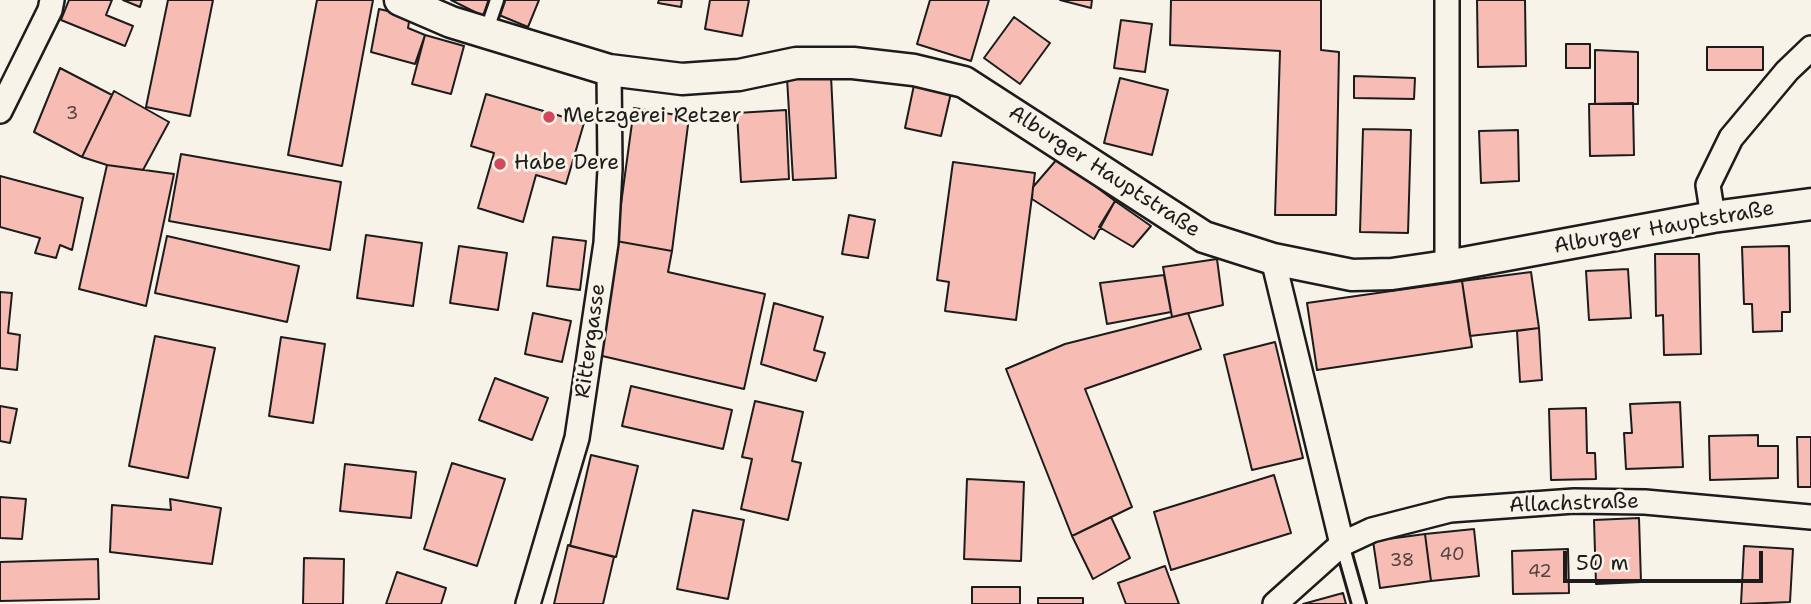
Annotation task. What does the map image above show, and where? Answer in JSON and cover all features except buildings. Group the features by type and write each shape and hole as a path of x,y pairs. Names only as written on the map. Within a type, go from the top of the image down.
{"street":[{"path":"0,111 50,10 52,0"},
{"name":"Alburger Hauptstraße","path":"400,0 486,33 609,70 682,79 739,75 796,64 853,63 914,70 964,82 1204,237 1273,259 1352,275 1392,274 1713,217 1811,204"},
{"path":"1447,0 1447,265"},
{"path":"1713,217 1708,185 1731,138 1787,71 1811,48"},
{"name":"Rittergasse","path":"528,604 577,438 606,243 610,169 609,70"},
{"path":"1273,259 1342,544"},
{"name":"Allachstraße","path":"1275,604 1342,544 1372,530 1450,510 1574,501 1645,502 1811,517"}],"lane":[{"path":"486,33 497,0"},
{"path":"1342,544 1359,604"}],"place":[{"name":"Metzgerei Retzer","path":"549,117"},
{"name":"Habe Dere","path":"500,164"}]}
